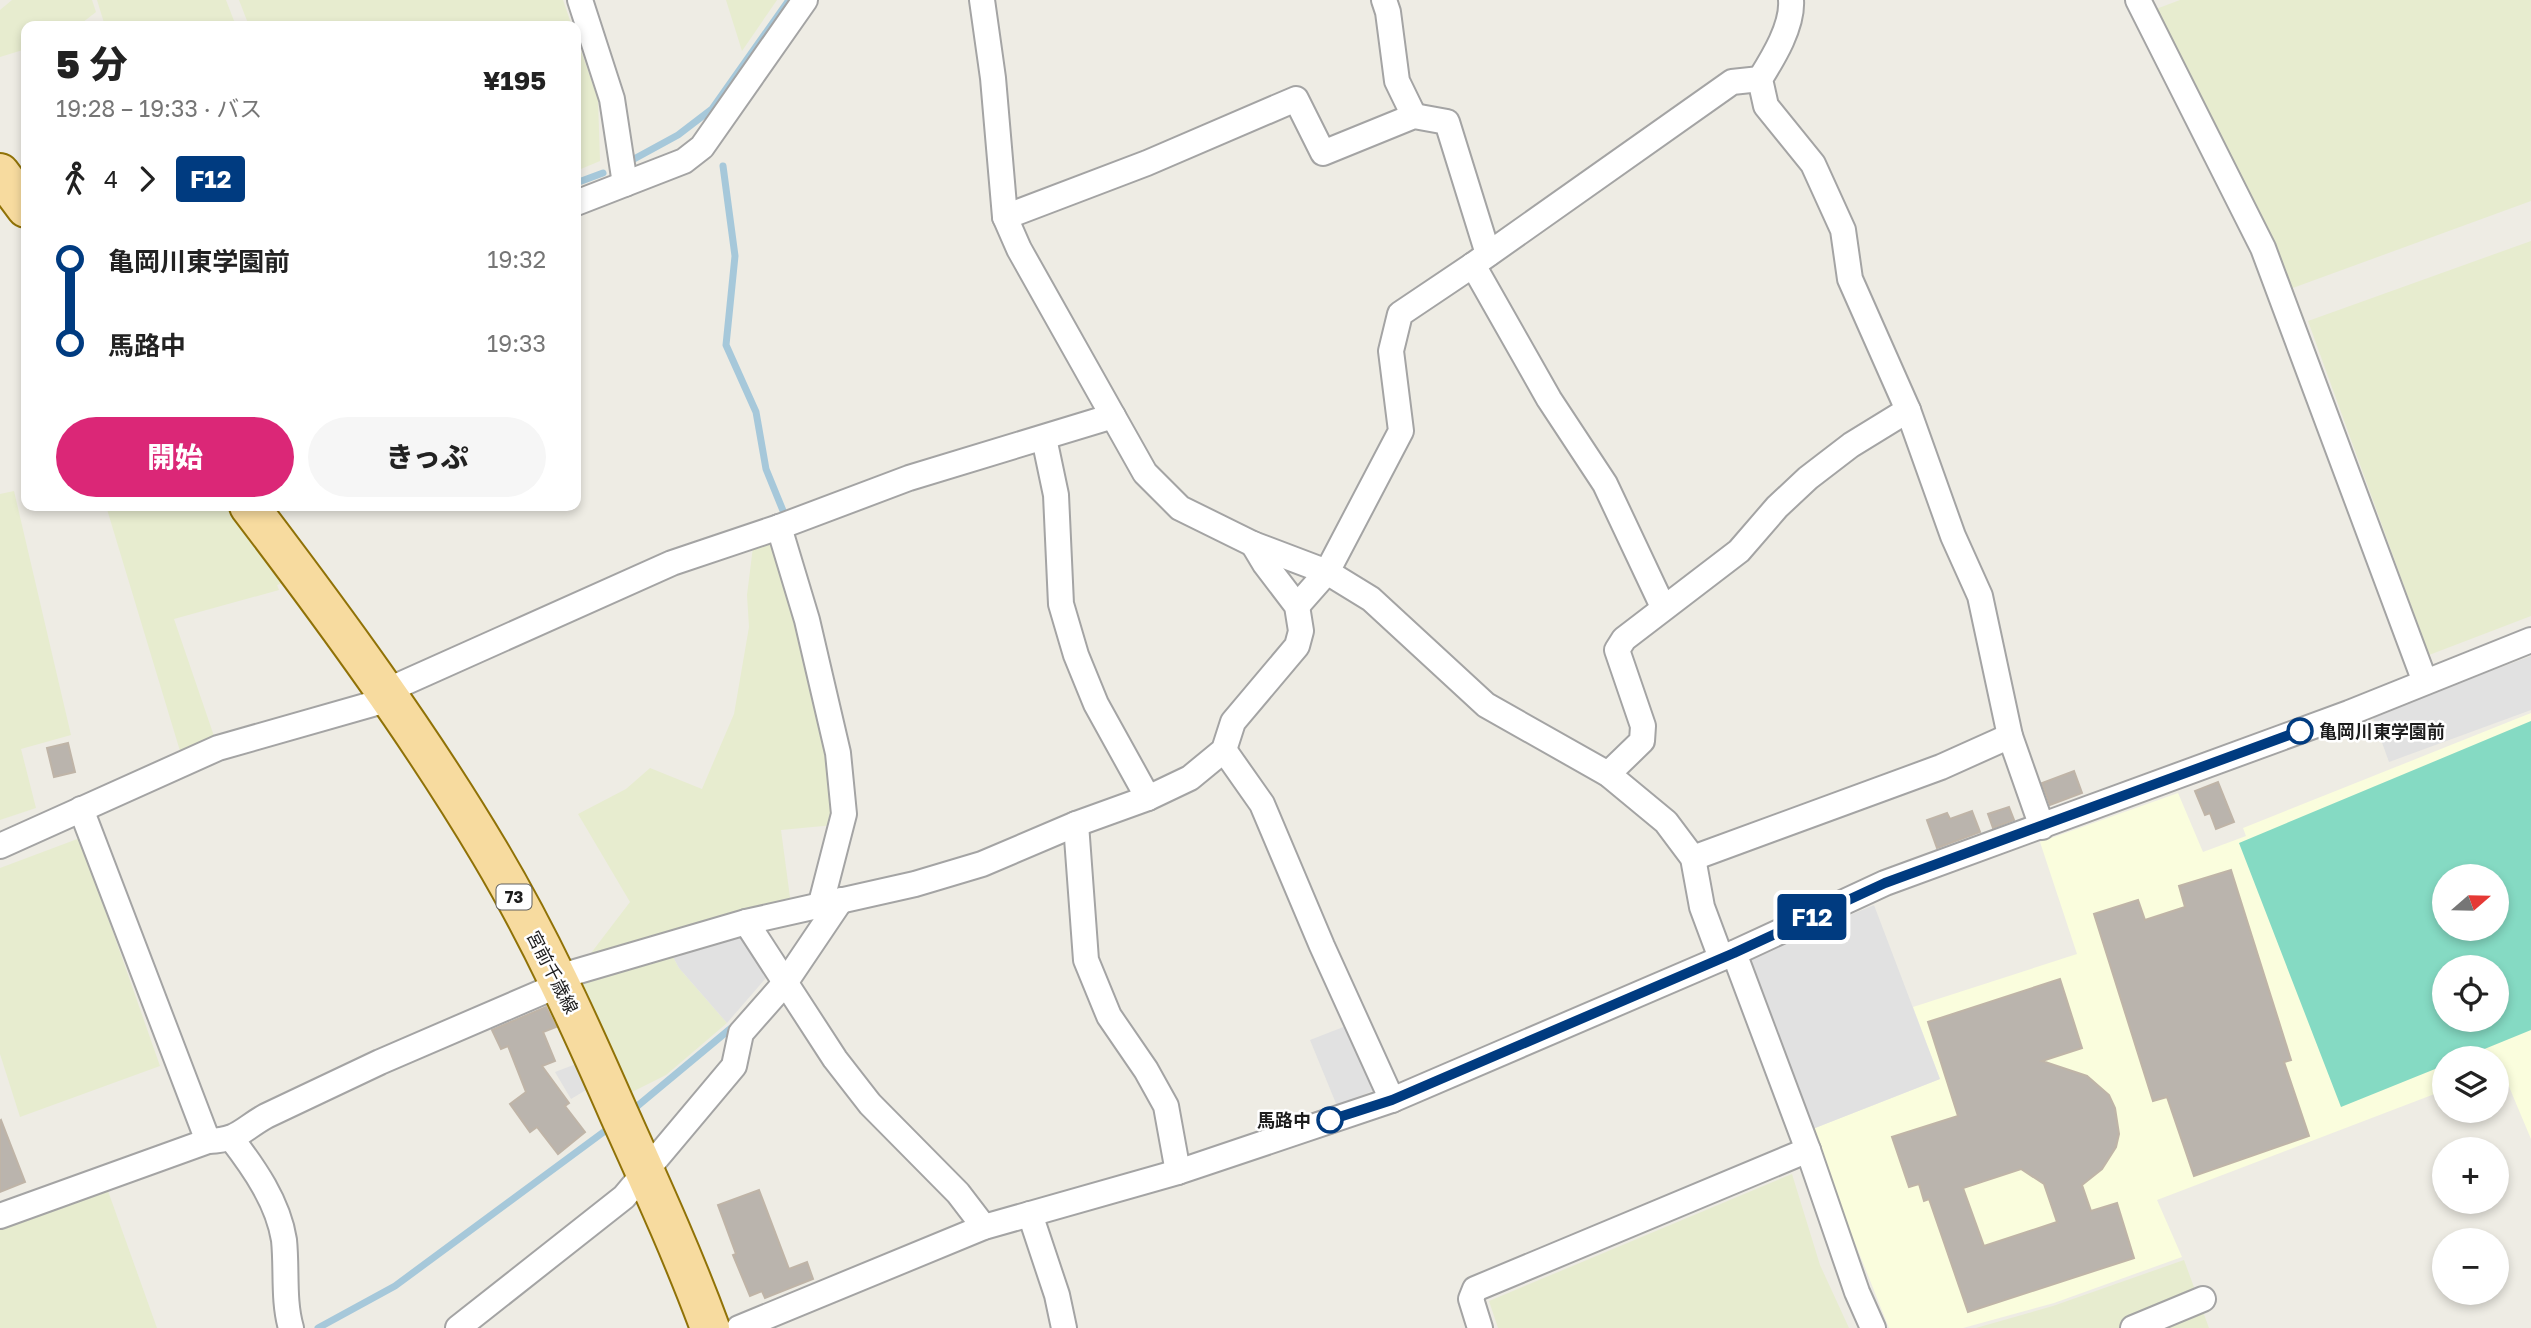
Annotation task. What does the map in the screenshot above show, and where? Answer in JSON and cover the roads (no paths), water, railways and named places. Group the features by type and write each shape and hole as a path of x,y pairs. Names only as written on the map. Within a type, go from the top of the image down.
{"main road":[{"path":"0,173 21,201"},
{"name":"宮前千歳線","path":"253,511 388,695 491,855 560,981 683,1256 710,1328"}],"street":[{"path":"580,0 612,99 625,184"},
{"path":"581,202 684,161 702,147 805,0"},
{"path":"982,0 993,78 1005,217 1019,249 1145,473 1180,508 1253,544 1327,572 1371,600 1486,705 1608,774 1666,822 1693,858 1702,907 1728,955 1808,1150 1857,1292 1873,1328"},
{"path":"1384,0 1397,81 1414,116"},
{"path":"1791,0 1792,8 1778,50 1760,79 1766,106 1813,163 1843,230 1850,279 1908,410 1953,536 1980,596 2010,736 2042,827"},
{"path":"2138,0 2263,248 2425,682"},
{"path":"1297,606 1327,572 1401,431 1391,351 1400,314 1732,82 1760,79"},
{"path":"1005,217 1147,163 1296,99 1323,153 1414,116 1447,122 1481,259 1549,399 1605,484 1663,607"},
{"path":"1608,774 1642,741 1643,726 1617,650 1624,639 1739,551 1777,507 1808,478 1851,445 1908,410"},
{"path":"0,846 218,748 388,695 672,563 779,527 909,478 1113,416"},
{"path":"1044,438 1056,495 1061,604 1076,655 1096,704 1148,798"},
{"path":"465,1326 624,1197 734,1066 741,1033 785,983 830,903 844,814 838,753 807,620 779,527"},
{"path":"0,1216 240,1135 250,1125 266,1116 560,981 746,922 915,884 982,864 1076,824 1148,798 1190,778 1224,750 1233,722 1297,646 1301,631 1297,606 1253,544"},
{"path":"739,1328 984,1227 1178,1172 1392,1100 1728,955 1885,883 2337,717 2531,640"},
{"path":"1693,858 1941,766 2010,736"},
{"path":"1224,750 1262,804 1322,946 1392,1100"},
{"path":"81,809 220,1140 254,1169 275,1210 283,1237 291,1328"},
{"path":"1076,824 1086,960 1109,1016 1146,1070 1166,1106 1178,1172"},
{"path":"746,922 835,1059 870,1104 957,1193 984,1227"},
{"path":"1480,1328 1471,1299 1475,1289 1808,1150"},
{"path":"1030,1214 1057,1295 1064,1328"},
{"path":"2133,1328 2203,1299"}],"waterway":[{"path":"634,159 678,135 712,109 789,0"},
{"path":"723,166 735,256 726,345 756,412 766,469 786,518"},
{"path":"581,181 603,173"},
{"path":"635,1108 736,1024"},
{"path":"318,1328 395,1286 609,1128"}],"place":[{"name":"亀岡川東学園前","path":"2300,731"},
{"name":"馬路中","path":"1330,1120"}]}
